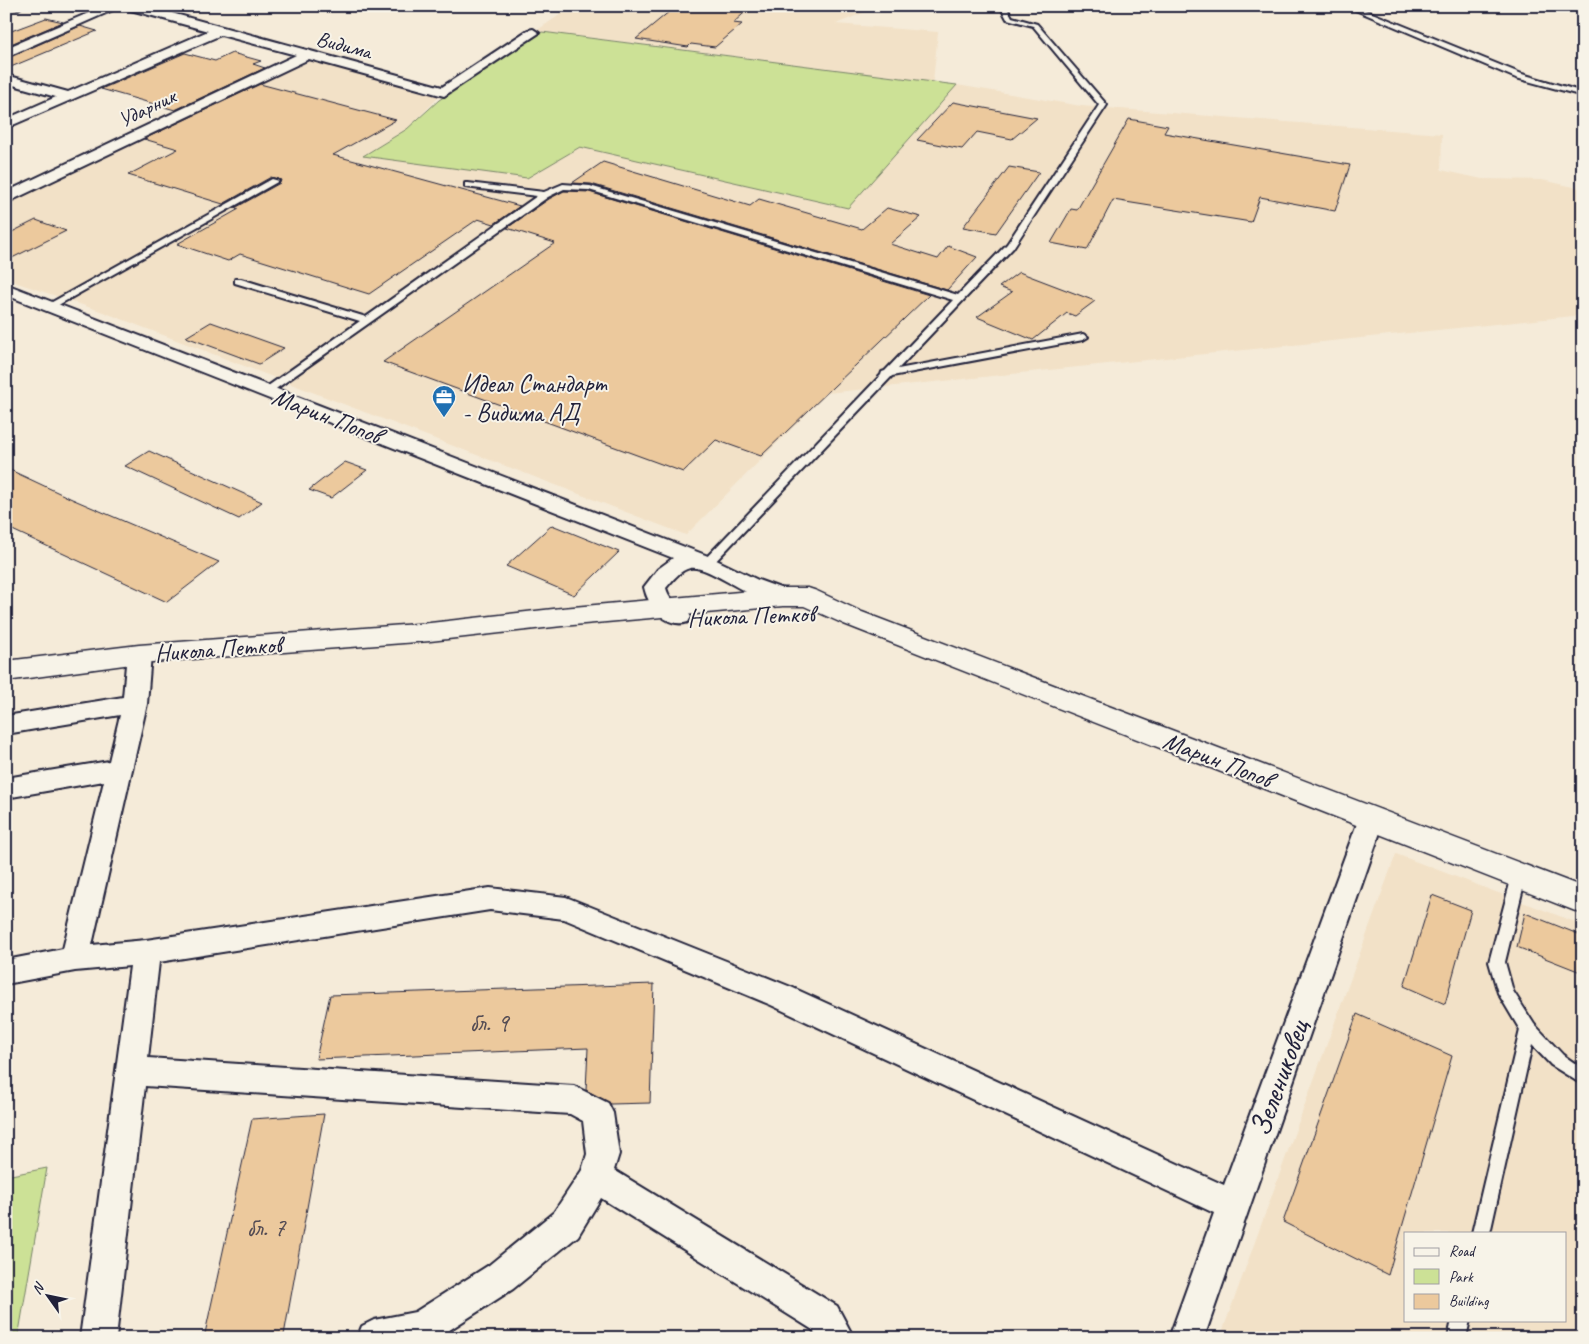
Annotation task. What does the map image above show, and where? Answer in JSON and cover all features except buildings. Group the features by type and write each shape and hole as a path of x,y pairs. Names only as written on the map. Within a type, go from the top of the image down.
{"main road":[{"name":"Никола Петков","path":"721,609 783,596 808,597 853,618"},
{"name":"Никола Петков","path":"6,671 139,654 430,632 561,631 672,613 721,609 804,609 853,618"},
{"name":"Марин Попов","path":"853,618 1583,901"}],"street":[{"path":"6,53 116,6"},
{"name":"Видима","path":"131,6 221,30 305,56 444,92 533,33"},
{"path":"166,16 173,39"},
{"path":"6,124 69,96 173,39 221,30"},
{"name":"Ударник","path":"6,198 305,56"},
{"path":"6,79 69,96"},
{"name":"Марин Попов","path":"6,289 704,562"},
{"path":"648,541 658,557 662,578"},
{"path":"672,613 656,595 655,587 662,578 678,565 704,562 731,577 763,591 783,596"},
{"path":"721,609 732,584 731,577"},
{"path":"75,959 135,704 139,654"},
{"path":"6,725 135,704"},
{"path":"6,788 120,769"},
{"name":"Зелениковец","path":"1186,1338 1372,818"},
{"path":"6,972 75,959 146,952 490,899 566,908 781,996 1234,1206"},
{"path":"98,1338 133,1071 146,952"},
{"path":"133,1071 574,1100 597,1113 603,1154 596,1177 566,1224 501,1277 422,1328 374,1338"},
{"path":"596,1177 825,1318 837,1338"}],"lane":[{"path":"704,562 1010,246 1103,104 1035,26 1009,18 1003,6"},
{"path":"1349,6 1519,76 1583,94"},
{"path":"50,306 275,181"},
{"path":"468,185 545,195"},
{"path":"266,391 545,195 564,186 590,188 960,299"},
{"path":"238,281 367,320"},
{"path":"886,374 1083,336"},
{"path":"1519,876 1497,962 1506,993 1528,1029 1557,1060 1583,1078"},
{"path":"1482,1232 1528,1029"},
{"path":"1457,1338 1461,1322"}],"shaded area":[{"path":"573,6 880,6 836,24 938,32 933,82 536,31"},
{"path":"316,59 444,92 407,129 364,155 527,178 580,147 847,208 957,85 1081,106 1442,134 1441,170 1482,179 1542,180 1583,189 1583,315 827,393 686,535 103,312 6,279 6,198 254,83"},
{"path":"1396,854 1583,925 1583,1338 1220,1338"}],"green space":[{"path":"542,32 957,85 848,208 580,147 527,178 363,156 407,129 439,100"},
{"path":"47,1168 18,1338 6,1338 6,1176"}],"place":[{"name":"Идеал Стандарт - Видима АД","path":"444,418"}]}
